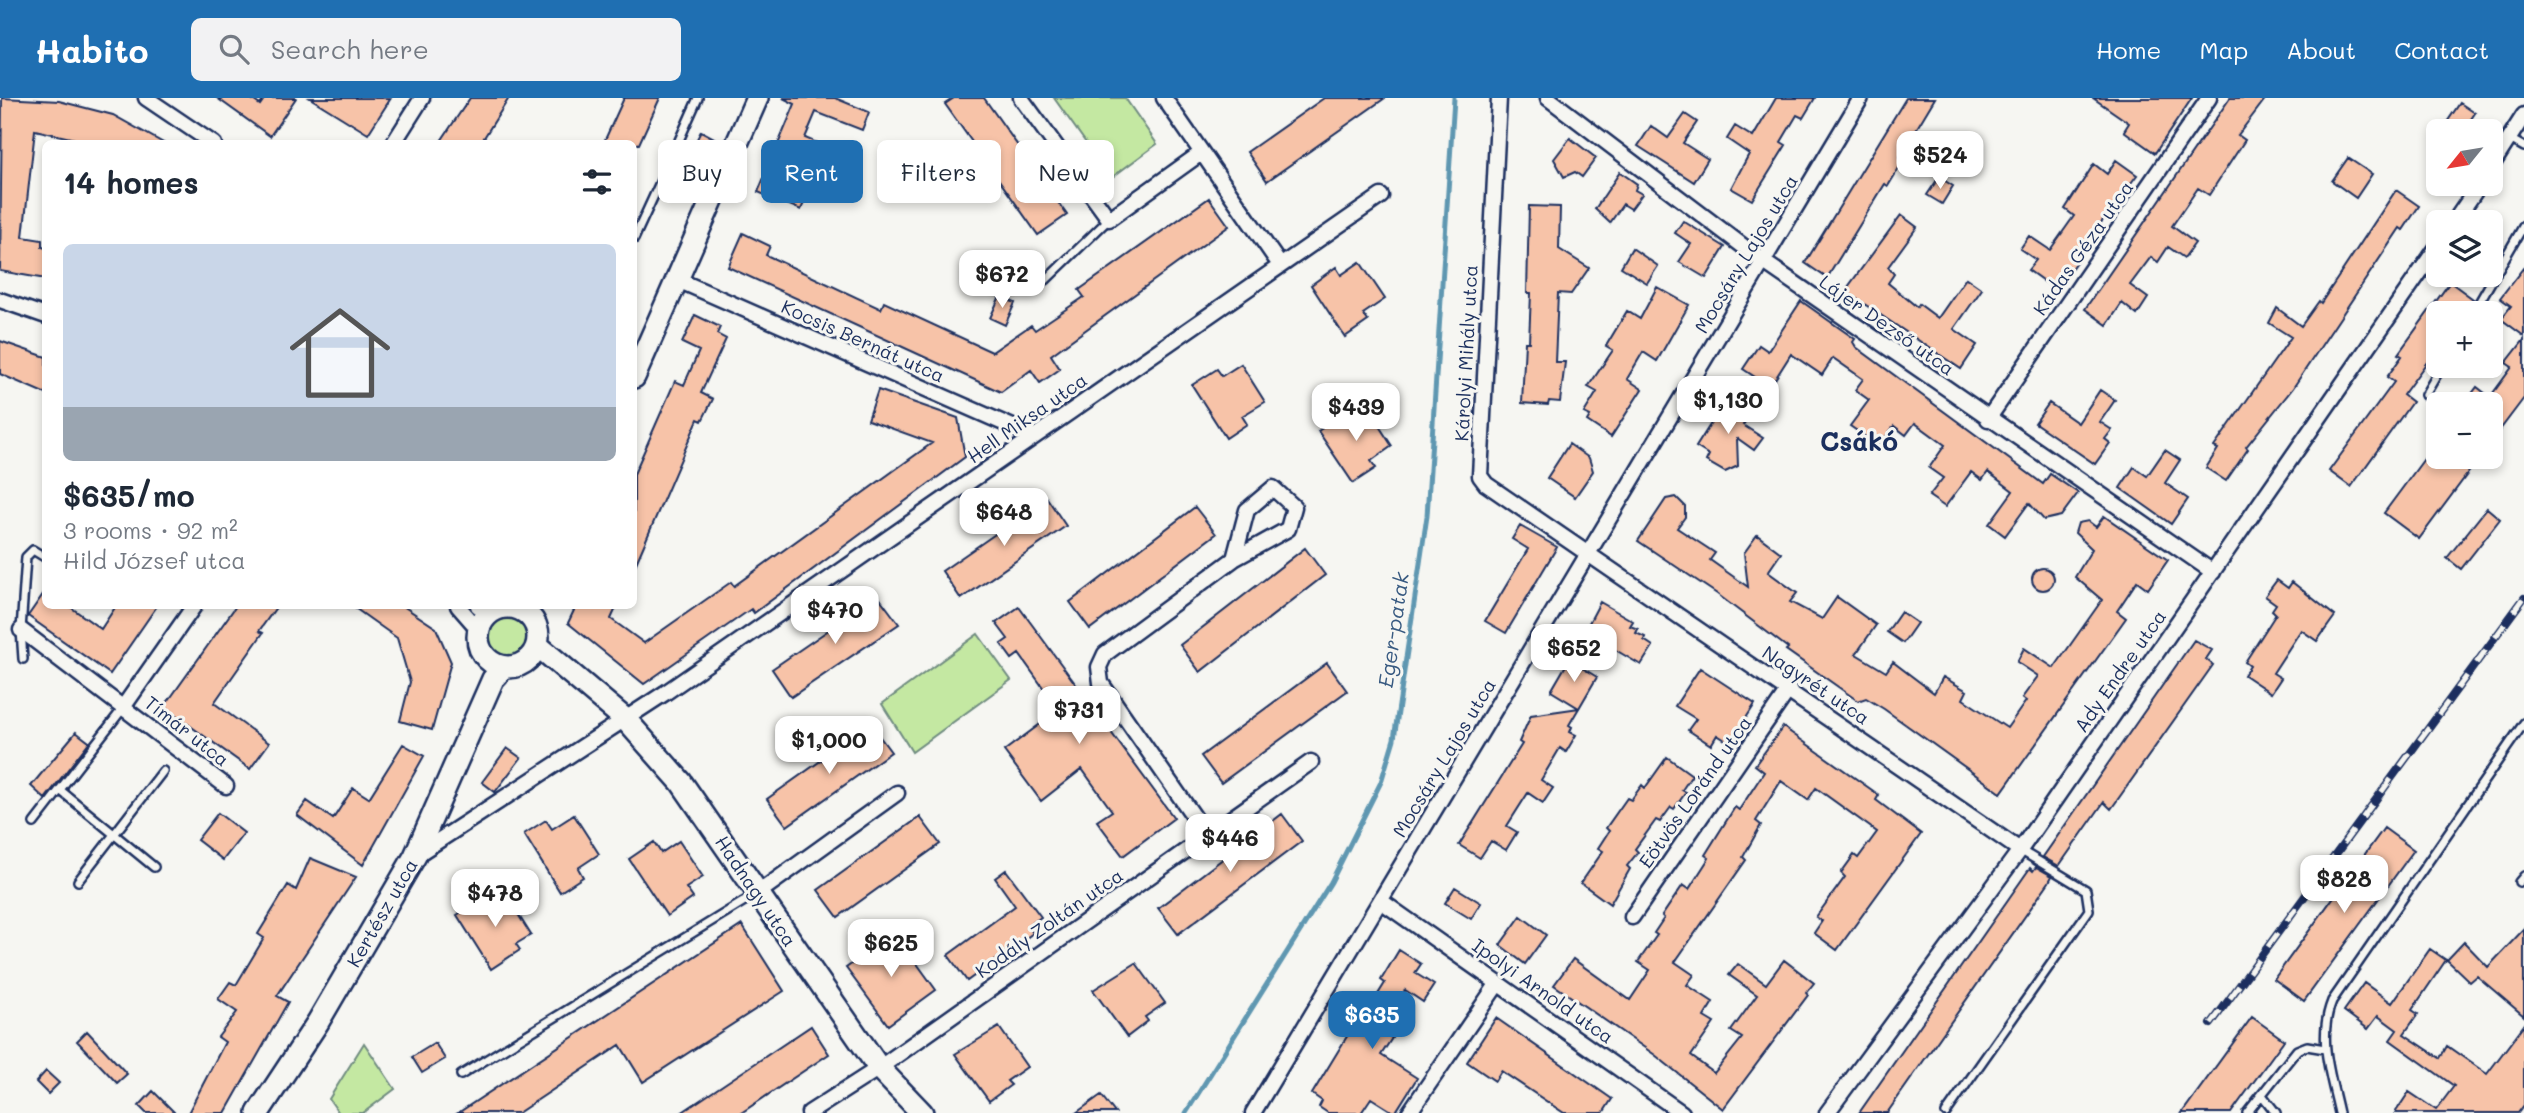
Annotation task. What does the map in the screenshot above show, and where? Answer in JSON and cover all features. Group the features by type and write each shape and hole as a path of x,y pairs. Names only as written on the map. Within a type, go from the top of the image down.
{"street":[{"path":"146,98 208,140"},
{"path":"396,140 422,98"},
{"path":"739,140 757,98"},
{"path":"1021,98 1109,219 1201,153"},
{"path":"1164,98 1280,265"},
{"name":"Károlyi Mihály utca","path":"1499,98 1480,476 1486,484 1589,553"},
{"name":"Lájer Dezső utca","path":"1548,98 1764,262 2213,572"},
{"name":"Mocsáry Lajos utca","path":"1253,1113 1861,98"},
{"name":"Kádas Géza utca","path":"1988,419 2209,98"},
{"path":"2503,149 2524,115"},
{"name":"Hell Miksa utca","path":"415,856 626,720 1381,196"},
{"path":"637,370 711,203"},
{"name":"Ady Endre utca","path":"1827,1113 2020,850 2426,263"},
{"name":"Kocsis Bernát utca","path":"678,280 1033,436"},
{"path":"0,300 42,315"},
{"path":"1206,834 1101,683 1098,667 1105,654 1234,559 1288,529 1294,507 1273,488 1247,510 1234,559"},
{"name":"Nagyrét utca","path":"1589,553 2020,850"},
{"name":"Tímár utca","path":"124,706 192,609"},
{"path":"476,609 534,612 538,636 533,653 504,667 485,657 478,639 493,612"},
{"name":"Tímár utca","path":"21,630 226,786"},
{"name":"Hadnagy utca","path":"533,653 579,680 626,720 681,782 879,1068 922,1113"},
{"name":"Kertész utca","path":"483,701 485,657"},
{"name":"Kertész utca","path":"258,1113 318,1022 415,856 493,679 504,667"},
{"name":"Eötvös Loránd utca","path":"1632,917 1789,689"},
{"name":"Kodály Zoltán utca","path":"809,1113 879,1068 1311,762"},
{"path":"758,892 897,793"},
{"name":"Ipolyi Arnold utca","path":"1381,901 1682,1113"},
{"path":"1409,1113 1498,982"}],"lane":[{"path":"679,140 698,98"},
{"path":"2510,139 2524,147"},
{"path":"637,232 658,187"},
{"path":"1046,280 1109,219"},
{"path":"2480,301 2524,225"},
{"path":"2425,395 2435,378"},
{"path":"23,659 21,630 26,557 33,550 42,556"},
{"path":"34,823 124,706"},
{"path":"2339,1113 2325,1049 2325,1024 2332,1001 2524,723"},
{"path":"78,881 163,771"},
{"path":"60,790 155,867"},
{"path":"1946,1113 2089,910 2086,890 2020,850"},
{"path":"461,1075 758,892"},
{"path":"2247,1113 2297,1050 2307,1046 2325,1049"},
{"path":"2262,1095 2276,1113"}],"green space":[{"path":"1054,98 1125,98 1157,144 1114,176 1114,140 1084,140"},
{"path":"509,616 524,622 530,637 524,652 509,658 494,652 488,637 494,622"},
{"path":"978,634 1011,680 912,752 882,704"},
{"path":"364,1043 395,1089 363,1113 339,1113 329,1099"}],"building":[{"path":"2,98 59,101 113,115 158,140 79,140 35,130 23,237 42,240 42,278 0,271"},
{"path":"217,98 250,98 260,105 265,98 296,98 270,136"},
{"path":"310,98 391,98 368,134"},
{"path":"470,98 509,98 483,140 442,140"},
{"path":"624,98 660,98 639,144 637,140 605,140"},
{"path":"783,98 835,98 869,112 862,130 816,112 805,138 810,140 780,140 795,104"},
{"path":"954,98 984,98 1015,142 1015,203 1001,183 1001,140 971,140 945,104"},
{"path":"1324,98 1385,98 1267,181 1247,152"},
{"path":"1776,98 1815,98 1803,118 1797,115 1781,142 1786,145 1752,200 1731,188 1749,154 1727,139 1735,126 1753,137"},
{"path":"1906,98 1935,98 1899,158 1904,160 1888,186 1885,184 1827,278 1805,263"},
{"path":"2093,98 2192,98 2155,153 2124,131 2129,123"},
{"path":"2230,98 2266,98 2238,135 2245,140 2209,195 2198,188 2172,226 2195,243 2184,258 2168,247 2158,262 2151,257 2130,285 2148,298 2137,315 2122,303 2107,325 2085,309"},
{"path":"2460,103 2475,113 2471,119 2449,119"},
{"path":"1685,114 1697,122 1683,143 1708,159 1694,182 1638,146 1651,126 1668,138"},
{"path":"701,131 714,138 713,140 696,140"},
{"path":"1570,138 1596,158 1582,177 1575,172 1564,177 1554,159"},
{"path":"2348,158 2372,174 2356,198 2332,181"},
{"path":"2116,160 2137,175 2088,240 2090,242 2056,290 2028,270 2036,260 2020,249 2029,236 2050,250 2074,216 2065,209 2094,164 2107,174"},
{"path":"1620,172 1637,184 1635,190 1642,194 1631,209 1623,204 1610,223 1595,209"},
{"path":"1939,177 1953,186 1942,204 1927,195"},
{"path":"2396,190 2419,206 2403,230 2400,228 2293,388 2246,447 2248,449 2226,481 2206,468 2218,449 2214,447 2291,337 2269,323 2277,308 2301,326 2319,301 2321,303"},
{"path":"1209,198 1229,226 1051,355 1060,369 1040,383 1031,370 1001,392 728,267 743,233 770,246 766,255 881,309 884,302 992,352 1031,325 1035,330 1084,297 1079,290"},
{"path":"784,203 804,203 801,210"},
{"path":"1015,203 1058,203 1067,215 1038,235"},
{"path":"1529,206 1560,207 1559,249 1589,268 1571,294 1558,293 1555,362 1565,362 1560,402 1549,401 1548,405 1522,403 1531,293 1527,293"},
{"path":"1901,215 1917,227 1888,267 1894,274 1888,283 1917,307 1919,304 1938,318 1966,278 1982,289 1954,329 1977,345 1961,369 1845,291"},
{"path":"1683,221 1725,247 1706,278 1679,262 1691,244 1675,233"},
{"path":"1632,248 1658,266 1647,283 1621,267"},
{"path":"1360,262 1385,299 1363,314 1368,321 1345,337 1311,285 1336,267 1341,275"},
{"path":"2524,267 2524,336 2503,320 2511,306 2500,298"},
{"path":"1657,287 1689,305 1657,361 1643,352 1627,379 1642,389 1611,437 1587,421 1590,416 1584,413 1597,392 1588,387 1613,350 1606,346 1627,311 1640,319"},
{"path":"2446,287 2457,287 2473,299 2471,301 2436,301"},
{"path":"1000,296 1015,303 1005,325 990,318"},
{"path":"1801,301 1855,339 1853,342 1856,347 2043,484 2050,474 2078,493 2061,516 2044,520 2029,503 2005,536 1989,524 2013,491 1988,472 1982,480 1971,472 1945,507 1929,496 1943,478 1929,468 1945,445 1915,423 1906,435 1894,426 1879,446 1850,426 1869,400 1855,390 1863,379 1833,358 1822,375 1791,354 1770,387 1743,369 1759,345 1768,351"},
{"path":"695,315 720,327 717,334 726,339 701,393 713,399 702,421 698,419 637,561 637,467 675,381 684,385 699,351 682,343"},
{"path":"2426,315 2426,363 2403,395 2412,402 2351,487 2329,471 2394,382 2387,377 2402,356 2398,354"},
{"path":"2524,340 2524,398 2503,426 2503,392 2494,392 2512,367 2506,363"},
{"path":"0,341 42,356 42,392 0,374"},
{"path":"1241,364 1265,402 1242,416 1247,424 1226,438 1192,385 1217,369 1222,376"},
{"path":"878,390 958,418 965,457 754,613 751,609 644,684 568,623 575,609 616,609 611,619 644,643 731,582 734,586 932,443 868,420"},
{"path":"2100,390 2115,400 2100,422 2112,430 2105,439 2110,443 2095,464 2035,423 2049,403 2078,423"},
{"path":"1729,395 1742,404 1739,408 1750,415 1743,425 1763,438 1754,450 1737,438 1738,466 1725,472 1706,461 1709,455 1696,447"},
{"path":"1368,409 1392,446 1371,461 1376,468 1353,483 1318,431 1344,414 1349,422"},
{"path":"1569,444 1589,458 1593,471 1575,497 1547,478"},
{"path":"2165,450 2180,460 2165,483 2188,499 2171,524 2120,488 2134,467 2147,476"},
{"path":"2426,456 2426,469 2471,469 2419,539 2384,513"},
{"path":"1676,497 1685,506 1685,517 1677,528 1715,553 1710,560 1748,587 1744,553 1757,535 1781,553 1768,572 1797,593 1790,602 1822,619 1837,597 1876,625 1856,654 1886,672 1893,662 1934,693 1943,677 1967,691 1963,699 2007,728 2026,701 2022,698 2038,676 2017,662 2024,648 2054,668 2102,600 2075,577 2092,549 2075,533 2078,523 2088,521 2096,527 2104,516 2168,560 2148,589 2137,581 2117,611 2126,618 2001,793 1884,709 1866,698 1858,701 1786,650 1788,648 1717,594 1638,541 1666,499"},
{"path":"1047,498 1066,526 961,599 942,571"},
{"path":"1195,507 1216,534 1090,629 1070,602"},
{"path":"2487,508 2500,519 2461,569 2447,558"},
{"path":"1520,526 1557,547 1506,633 1485,621 1528,549 1512,539"},
{"path":"1305,548 1325,575 1200,672 1180,645"},
{"path":"2039,568 2047,568 2054,575 2054,583 2047,590 2039,590 2032,583 2032,575"},
{"path":"2277,580 2288,588 2292,582 2335,616 2317,641 2301,630 2273,673 2281,678 2271,693 2244,675 2250,666 2245,662 2276,614 2272,610 2276,604 2265,596"},
{"path":"42,596 42,609 73,609 101,629 114,609 155,609 110,674 28,616"},
{"path":"878,596 899,624 791,697 772,669"},
{"path":"1600,602 1633,621 1630,626 1638,629 1636,633 1645,637 1644,640 1653,646 1641,665 1602,642 1585,648 1581,638"},
{"path":"1019,607 1174,818 1123,856 1097,821 1112,811 1082,769 1041,801 1004,751 1059,710 1019,654 1012,659 1001,644 1008,639 996,623"},
{"path":"234,609 275,609 259,631 263,633 214,703 269,743 250,769 164,707"},
{"path":"356,609 408,609 436,628 451,662 432,730 400,721 410,682 397,638"},
{"path":"1901,612 1917,623 1903,643 1887,632"},
{"path":"2194,640 2212,650 2206,659 2213,665 2111,809 2104,802 2059,866 2043,857"},
{"path":"1569,660 1597,677 1579,708 1551,691"},
{"path":"1327,663 1347,691 1221,783 1201,756"},
{"path":"1700,668 1755,704 1730,743 1717,735 1711,745 1688,730 1696,719 1675,706"},
{"path":"1579,708 1569,725 1572,727 1570,732 1576,735 1566,752 1560,748 1541,780 1553,788 1543,803 1528,793 1507,826 1517,832 1506,850 1491,841 1480,858 1459,845 1522,744 1519,742 1531,715"},
{"path":"871,725 891,752 787,826 767,799"},
{"path":"1783,727 1879,795 1876,800 1921,834 1837,950 1814,933 1822,921 1816,917 1845,877 1841,873 1854,855 1858,858 1877,832 1816,788 1808,800 1781,781 1756,821 1761,825 1743,857 1746,860 1675,962 1694,975 1687,985 1713,1002 1704,1017 1714,1023 1691,1056 1714,1073 1742,1038 1731,1031 1757,995 1729,975 1738,964 1766,984 1784,960 1814,983 1806,993 1808,995 1723,1109 1655,1055 1554,985 1573,959 1630,1000 1650,970 1638,962 1657,935 1654,933 1664,918 1662,916 1683,885 1689,889 1709,858 1705,855 1735,807 1739,810 1764,772 1755,765"},
{"path":"76,732 89,742 45,799 31,786"},
{"path":"403,744 424,756 363,865 297,815 307,801 333,819 353,788 369,798"},
{"path":"507,748 521,758 495,792 482,782"},
{"path":"1667,757 1692,775 1682,790 1686,792 1674,809 1671,807 1660,822 1656,820 1635,849 1638,852 1627,866 1630,869 1610,904 1581,883 1603,851 1598,848 1609,831 1606,828 1627,798 1631,800 1642,785 1645,788"},
{"path":"218,813 244,833 223,860 197,840"},
{"path":"1282,814 1302,841 1178,934 1158,908"},
{"path":"574,815 599,854 578,868 583,877 560,892 524,834 546,820 552,829"},
{"path":"920,817 940,844 838,917 818,890"},
{"path":"2384,828 2414,850 2304,1001 2274,979"},
{"path":"679,841 703,877 686,888 693,898 667,916 629,859 654,842 661,853"},
{"path":"310,858 356,877 277,996 288,1002 225,1113 188,1113 225,1042 218,1037 237,1012 218,999 230,982 236,985 264,938 258,934 288,885 296,890"},
{"path":"2036,867 2052,876 2049,882 1887,1113 1859,1113 2030,868 2033,871"},
{"path":"1006,870 1041,917 1028,926 1033,933 967,981 948,955 1015,906 995,878"},
{"path":"1455,887 1481,903 1471,919 1445,903"},
{"path":"506,895 531,935 516,944 520,950 491,969 457,915 482,899 487,907"},
{"path":"1521,916 1546,935 1525,964 1500,945"},
{"path":"742,925 784,991 643,1082 620,1045 518,1113 458,1113"},
{"path":"2524,929 2524,1016 2477,976 2470,982 2447,960 2464,942 2488,967"},
{"path":"895,933 936,990 888,1025 846,968"},
{"path":"2430,949 2446,960 2412,1010 2418,1014 2404,1034 2440,1058 2447,1046 2487,1074 2524,1025 2524,1105 2518,1113 2395,1113 2409,1092 2436,1110 2454,1086 2390,1040 2397,1030 2378,1016 2368,1029 2344,1011 2364,983 2392,1003"},
{"path":"1399,950 1421,964 1415,973 1434,985 1423,1002 1405,990 1399,1000 1393,996 1375,1027 1392,1038 1381,1055 1417,1078 1395,1113 1371,1098 1361,1113 1328,1113 1319,1107 1322,1101 1312,1094 1363,1010 1367,1012 1385,983 1381,980"},
{"path":"1136,963 1165,1003 1145,1017 1148,1021 1127,1037 1093,990"},
{"path":"2252,1017 2284,1040 2231,1113 2182,1113"},
{"path":"1496,1018 1612,1099 1603,1113 1564,1113 1501,1071 1495,1081 1467,1062"},
{"path":"811,1026 829,1054 741,1113 681,1113"},
{"path":"999,1027 1027,1067 1007,1081 1011,1085 989,1101 955,1054"},
{"path":"87,1031 127,1074 117,1083 77,1041"},
{"path":"435,1043 445,1059 422,1073 412,1057"},
{"path":"46,1071 59,1083 48,1094 36,1082"},
{"path":"153,1091 175,1113 146,1113 139,1106"},
{"path":"1101,1095 1115,1113 1076,1113"}],"waterway":[{"name":"Eger-patak","path":"1186,1113 1331,882 1381,782 1394,739 1427,516 1454,98"}],"railway":[{"path":"2211,1024 2524,598"}],"district":[{"name":"Csákó","path":"1859,442"}]}
